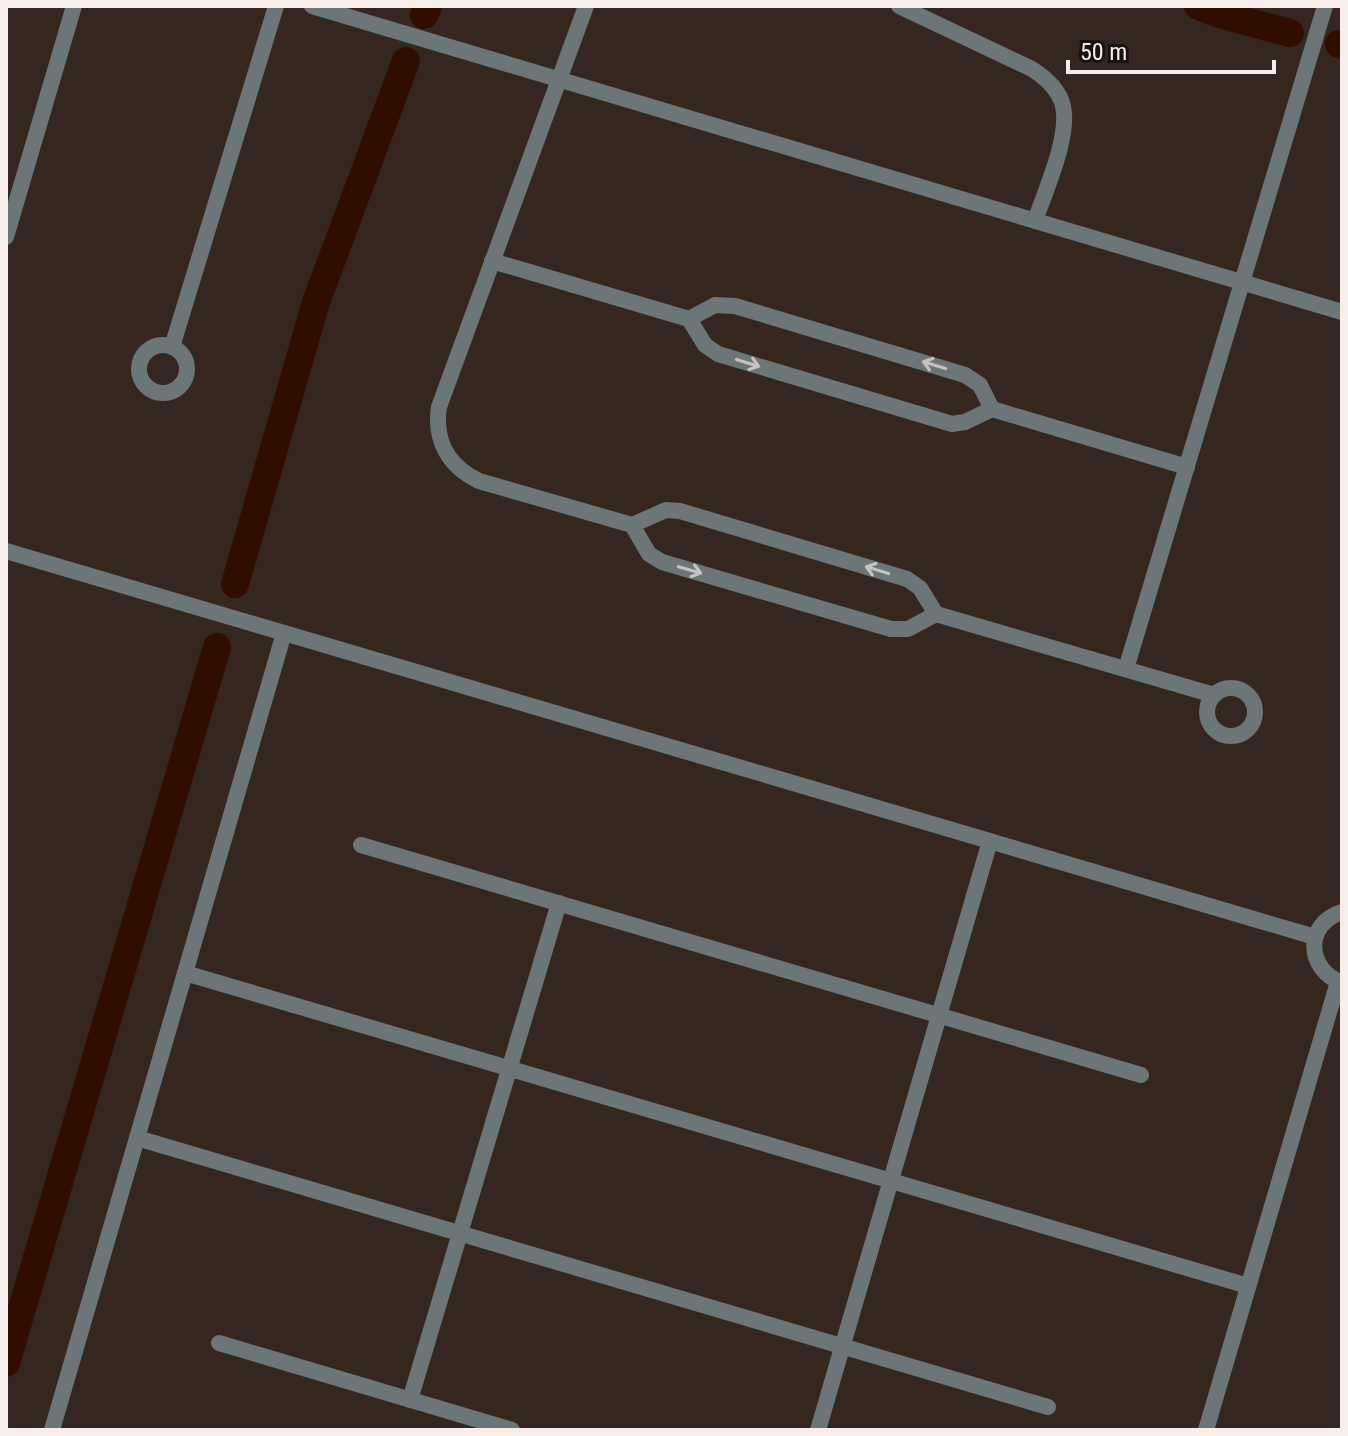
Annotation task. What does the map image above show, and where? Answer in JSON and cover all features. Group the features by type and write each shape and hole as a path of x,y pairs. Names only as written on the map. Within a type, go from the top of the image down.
{"street":[{"path":"6,237 74,6"},
{"path":"172,347 276,6"},
{"path":"312,6 1342,312"},
{"path":"586,6 439,407 441,443 456,466 479,481 632,525 666,510 680,511 907,579 920,588 936,614 1214,695"},
{"path":"899,6 1032,69 1045,77 1056,91 1063,105 1062,137 1035,221"},
{"path":"1126,669 1325,6"},
{"path":"492,261 689,319 705,345 718,354 952,424 965,422 992,409 1187,467"},
{"path":"689,319 715,305 735,306 965,375 980,385 992,409"},
{"path":"632,525 649,554 662,562 891,629 908,629 936,614"},
{"path":"6,551 1315,937"},
{"path":"52,1430 284,633"},
{"path":"818,1430 990,841"},
{"path":"361,845 1141,1075"},
{"path":"410,1400 559,903"},
{"path":"1206,1430 1340,982 1324,972 1317,962 1315,937 1328,918 1342,912"},
{"path":"185,973 1248,1286"},
{"path":"137,1138 1048,1407"},
{"path":"219,1343 512,1430"}],"waterway":[{"path":"424,15 428,6"},
{"path":"1198,6 1290,33"},
{"path":"235,584 316,302 406,61"},
{"path":"6,1363 217,647"}]}
